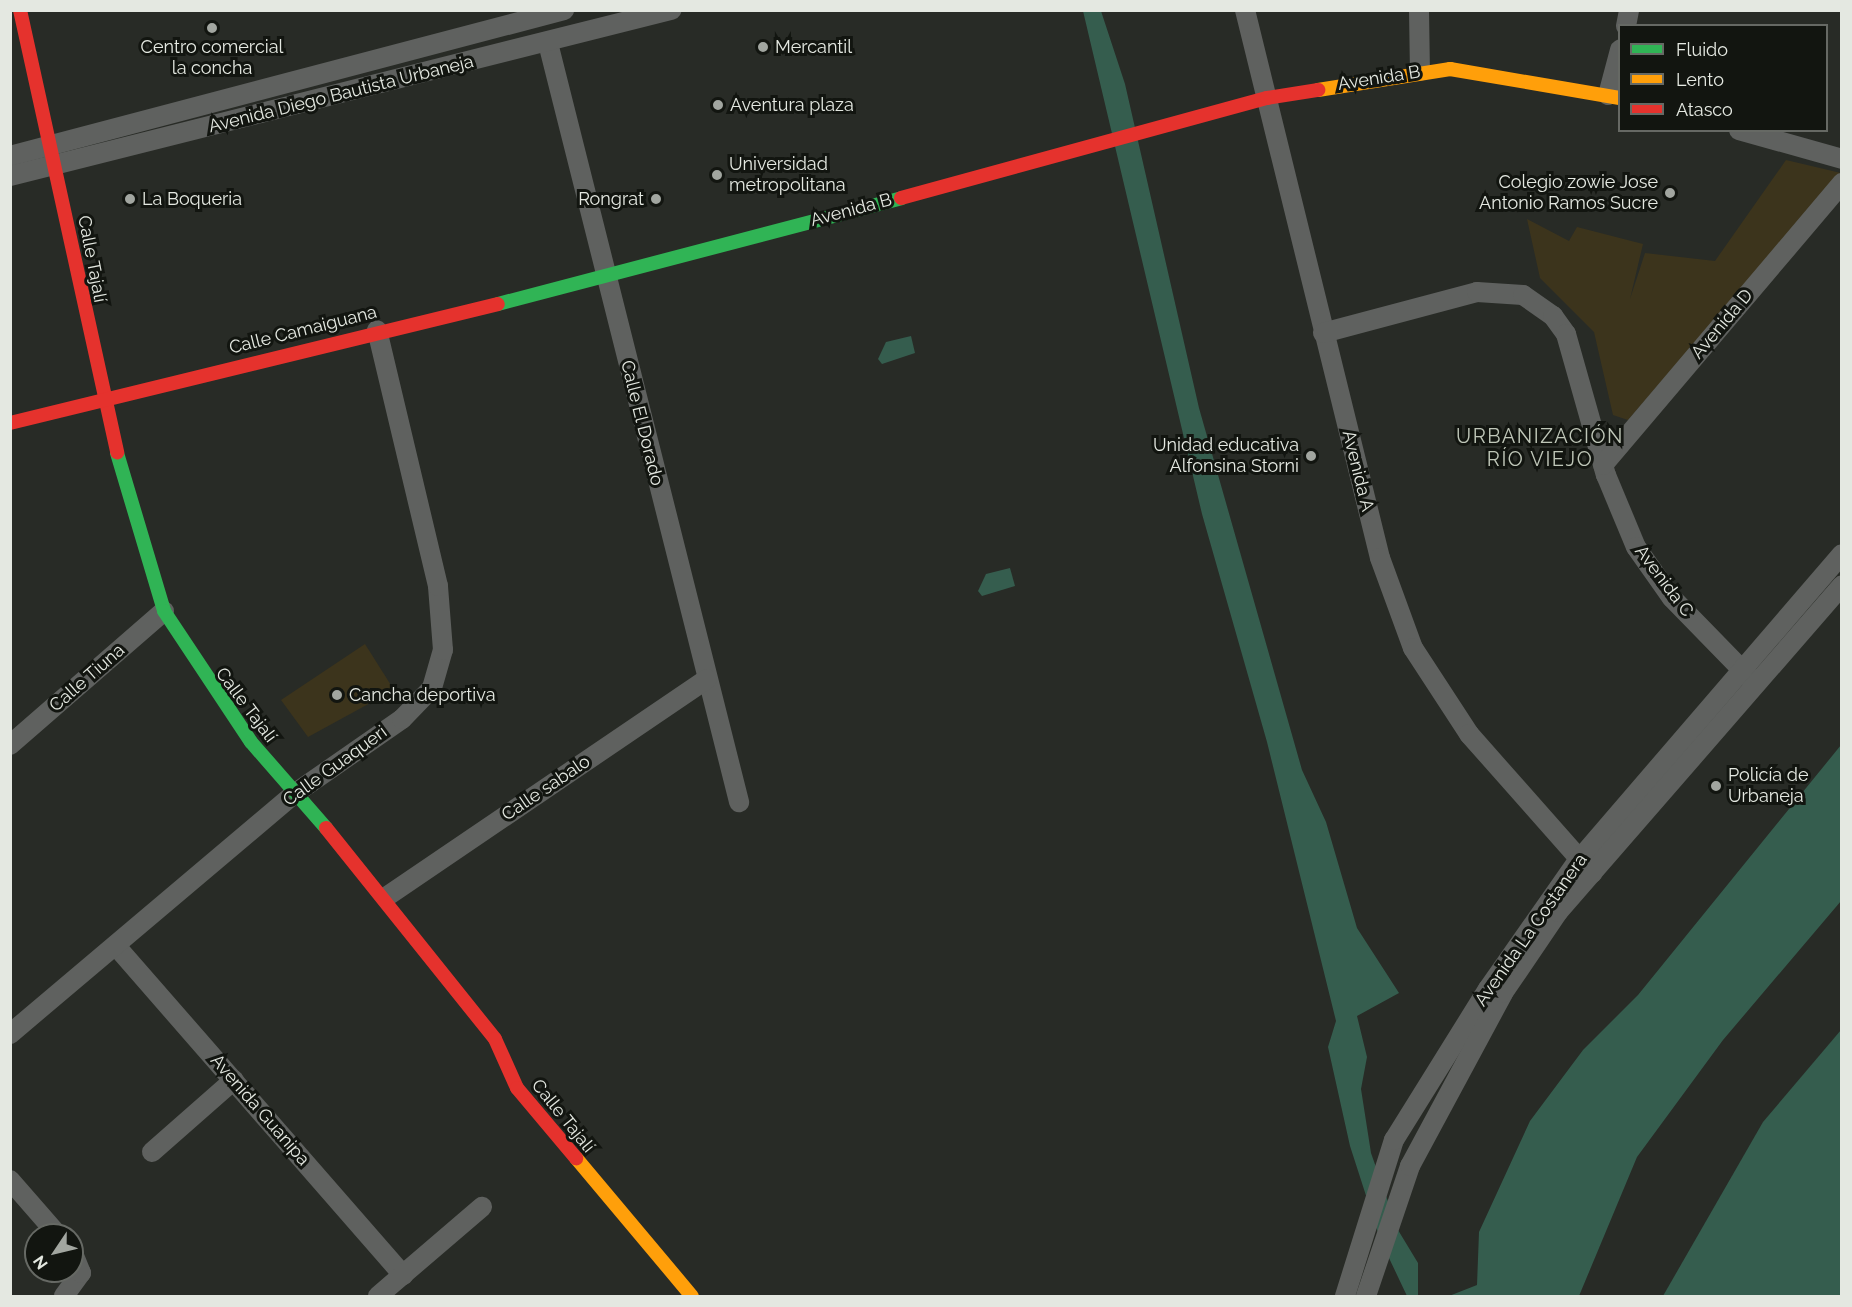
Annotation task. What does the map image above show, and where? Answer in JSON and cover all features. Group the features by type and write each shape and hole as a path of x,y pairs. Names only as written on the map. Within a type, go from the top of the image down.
{"street":[{"name":"Calle Tajalí","path":"20,10 57,164 101,399 164,611 216,697 294,794 386,897 495,1039 517,1088 692,1296"},
{"name":"Avenida Diego Bautista Urbaneja","path":"10,176 548,43 671,10"},
{"name":"Avenida A","path":"1245,10 1380,558 1413,648 1457,719 1585,867"},
{"path":"1419,10 1420,71"},
{"name":"Avenida Diego Bautista Urbaneja","path":"10,156 542,13"},
{"name":"Calle El Dorado","path":"548,43 605,278 739,802"},
{"path":"1614,96 1618,65"},
{"name":"Avenida B","path":"605,278 1267,98 1420,71 1480,70 1614,96"},
{"path":"1746,132 1842,159"},
{"name":"Avenida D","path":"1603,465 1842,183"},
{"name":"Calle Camaiguana","path":"10,423 377,330 605,278"},
{"name":"Avenida C","path":"1323,333 1478,292 1523,295 1553,315 1566,334 1603,465 1636,546 1672,598 1755,684"},
{"name":"Calle Guaqueri","path":"10,1034 294,794 418,706 432,688 443,650 438,586 377,330"},
{"name":"Avenida La Costanera","path":"1346,1296 1394,1140 1488,989 1741,670 1842,554"},
{"name":"Avenida La Costanera","path":"1366,1296 1410,1166 1503,993 1585,867 1755,684 1842,585"},
{"name":"Calle Tiuna","path":"10,745 164,611"},
{"name":"Calle sabalo","path":"386,897 706,679"},
{"name":"Avenida Guanipa","path":"116,946 404,1275"},
{"path":"152,1152 234,1080"},
{"path":"10,1180 48,1223"},
{"path":"378,1296 482,1207"},
{"path":"64,1296 74,1283"}],"shaded area":[{"path":"1083,11 1101,11 1125,84 1199,408 1302,770 1326,822 1357,928 1399,993 1357,1016 1367,1057 1361,1089 1371,1153 1398,1230 1418,1263 1418,1296 1407,1296 1380,1239 1350,1146 1328,1047 1336,1021 1267,742 1202,514"},
{"path":"1786,160 1841,173 1628,420 1613,415 1594,332 1540,278 1527,219 1569,241 1577,227 1643,244 1630,299 1645,253 1715,261"},
{"path":"911,336 915,353 882,364 878,359 886,342"},
{"path":"1010,568 1015,586 982,596 978,591 986,574"},
{"name":"Cancha deportiva","path":"365,644 394,690 308,737 281,700"},
{"path":"1841,745 1841,901 1723,1040 1637,1157 1579,1296 1449,1296 1477,1285 1479,1232 1530,1121 1583,1050 1638,995"},
{"path":"1841,1030 1841,1296 1663,1296 1763,1122"}],"traffic: fast":[{"path":"498,304 901,198"},
{"path":"117,453 164,611 251,742 326,828"}],"traffic: slow":[{"path":"1318,90 1450,69 1618,98"},
{"path":"576,1158 692,1296"}],"traffic: jam":[{"path":"20,10 117,453"},
{"path":"901,198 1267,98 1318,90"},
{"path":"10,423 498,304"},
{"path":"326,828 495,1039 517,1088 576,1158"}],"place":[{"name":"Centro comercial la concha","path":"212,28"},
{"name":"Mercantil","path":"763,47"},
{"name":"Aventura plaza","path":"718,105"},
{"name":"Universidad metropolitana","path":"717,175"},
{"name":"Colegio zowie Jose Antonio Ramos Sucre","path":"1670,193"},
{"name":"La Boqueria","path":"130,199"},
{"name":"Rongrat","path":"656,199"},
{"name":"Unidad educativa Alfonsina Storni","path":"1311,456"},
{"name":"Cancha deportiva","path":"337,695"},
{"name":"Policía de Urbaneja","path":"1716,786"}],"district":[{"name":"URBANIZACIÓN RÍO VIEJO","path":"1540,448"}]}
